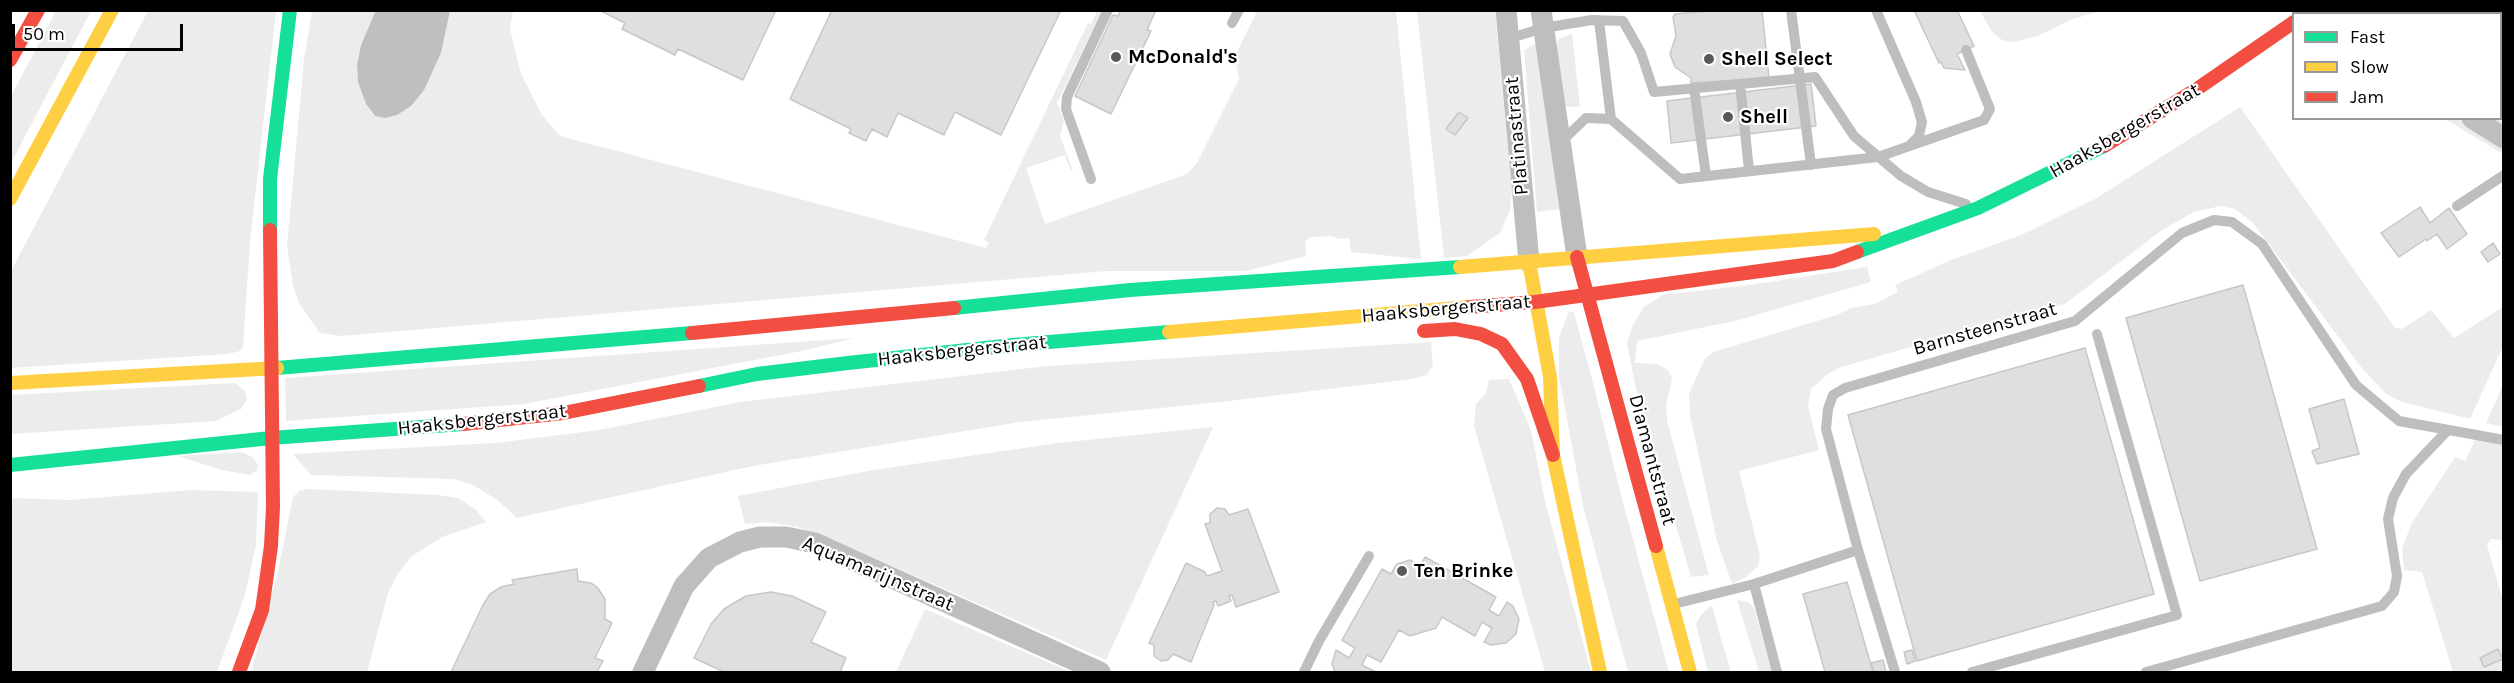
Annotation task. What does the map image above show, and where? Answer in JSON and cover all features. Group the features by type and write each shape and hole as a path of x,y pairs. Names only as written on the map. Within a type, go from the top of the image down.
{"main road":[{"path":"10,60 38,10"},
{"path":"10,199 112,10"},
{"path":"239,672 262,610 271,546 273,507 270,179 290,10"},
{"name":"Haaksbergerstraat","path":"10,465 271,438 507,421 563,413 757,374 1013,345 1535,302 1833,261 1978,208 2092,154 2197,89 2292,23"},
{"name":"Haaksbergerstraat","path":"10,383 338,364 720,331 1076,295 1911,232"},
{"name":"Diamantstraat","path":"1577,257 1690,672"},
{"path":"1529,262 1550,377 1552,455"},
{"path":"1408,332 1455,329 1481,334 1502,344 1527,379 1552,455 1600,672"},
{"path":"1178,332 1218,341"}],"street":[{"name":"Platinastraat","path":"1506,10 1529,262"},
{"name":"Platinastraat","path":"1542,19 1577,257"},
{"path":"2475,120 2504,138"},
{"name":"Aquamarijnstraat","path":"643,672 684,586 709,558 740,542 760,537 786,537 815,543 1100,672"}],"lane":[{"path":"1091,179 1066,109 1067,97 1108,10"},
{"path":"1232,23 1239,10"},
{"path":"1791,10 1811,165"},
{"path":"1876,10 1917,102 1922,122 1919,136 1909,146"},
{"path":"1508,39 1542,19 1623,21 1641,53 1654,92 1815,77 1854,136 1901,176 1928,192 1978,208"},
{"path":"1599,21 1611,119"},
{"path":"1560,144 1586,118 1611,119 1680,179 1878,157 1984,120 1990,109 1966,50"},
{"path":"1740,84 1749,170"},
{"path":"1694,88 1706,176"},
{"path":"2457,206 2504,175"},
{"name":"Barnsteenstraat","path":"1858,550 1826,429 1828,410 1833,395 1845,388 2075,321 2182,233 2214,220 2232,222 2262,244 2356,385 2399,421 2504,440"},
{"path":"1972,672 2177,615 2097,334"},
{"path":"2145,672 2382,606 2394,592 2397,576 2388,519 2393,498 2406,474 2448,430"},
{"path":"1671,605 1754,584 1858,550 1895,672"},
{"path":"1304,672 1319,641 1369,556"},
{"path":"1754,584 1777,672"}],"shaded area":[{"path":"376,10 450,11 441,53 424,90 411,106 397,115 385,118 375,116 366,104 358,82 357,65 361,45"},
{"path":"2369,10 2503,11 2503,154 2447,120 2502,120 2502,12 2367,12"},
{"path":"56,11 91,11 11,163 11,96"},
{"path":"148,11 276,11 250,242 243,347 240,351 228,354 11,368 11,271"},
{"path":"312,11 376,11 361,45 357,65 358,82 366,104 375,116 441,53 450,11 513,11 510,29 521,74 542,115 560,136 986,248 989,242 984,240 1088,23 1091,24 1097,11 1102,11 1057,103 1064,121 1060,136 1073,171 1065,155 1026,168 1045,224 1187,174 1197,163 1239,79 1235,56 1257,11 1396,11 1421,259 1351,252 1349,238 1312,237 1305,241 1306,256 1246,271 1107,271 341,336 320,333 299,303 293,286 287,246 304,59"},
{"path":"1417,11 1495,11 1512,192 1510,210 1500,233 1467,256 1444,258"},
{"path":"1980,11 2101,11 2073,19 2035,37 2014,42 2002,40 1992,32"},
{"path":"1572,34 1580,107 1565,106 1556,45 1558,39"},
{"path":"1540,41 1559,209 1537,212 1524,50"},
{"path":"2240,107 2395,328 2402,329 2431,310 2454,338 2503,307 2503,346 2470,419 2402,402 2386,394 2361,367 2253,223 2235,209 2221,206 2194,212 2162,230 2065,304 1842,367 1829,373 1811,389 1808,406 1819,450 1739,471 1760,556 1758,566 1746,577 1732,584 1717,541 1690,415 1689,394 1704,360 1713,352 1837,315 1851,308 1875,304 1898,292 1895,285 1951,260 2021,235 2095,199"},
{"path":"1867,267 1871,282 1735,321 1637,341 1635,363 1657,364 1668,370 1672,378 1666,406 1667,421 1709,575 1691,577 1636,389 1627,343 1633,325 1643,308 1662,295 1750,285"},
{"path":"1569,311 1574,313 1669,672 1628,672 1583,506 1559,376 1559,338"},
{"path":"854,338 807,350 524,404 286,421 285,378"},
{"path":"1431,342 1433,365 1427,375 1412,379 1221,402 1020,422 753,466 517,518 496,499 473,485 454,479 311,475 293,454 495,443 599,430 740,402 1047,366"},
{"path":"1509,379 1531,430 1545,501 1591,672 1545,672 1474,426 1476,404 1486,393 1489,380"},
{"path":"235,383 245,391 247,400 241,409 216,421 11,434 11,395"},
{"path":"2503,385 2504,427 2486,423"},
{"path":"1213,427 1106,660 829,538 797,527 767,522 745,524 738,496 873,470 1058,443"},
{"path":"2478,434 2503,439 2503,540 2491,539 2487,545 2503,601 2503,672 2453,672 2422,572 2404,570 2402,548 2412,523 2455,457 2465,461"},
{"path":"241,452 253,457 258,465 257,471 250,475 222,470 178,456"},
{"path":"308,489 458,498 475,509 486,522 442,537 412,556 397,575 388,593 367,672 251,672 278,571 293,497 299,491"},
{"path":"192,490 258,492 256,545 245,595 217,672 11,672 11,498 71,500"},
{"path":"1737,600 1748,602 1754,608 1772,672 1759,672"},
{"path":"1712,605 1731,672 1708,672 1696,624 1700,616"},
{"path":"925,609 976,631 1071,672 896,672"}],"building":[{"path":"599,10 776,10 743,80 678,49 675,55 622,29 625,23"},
{"path":"832,10 1061,10 1001,135 955,112 944,135 898,113 887,137 872,129 866,141 849,133 851,129 790,99"},
{"name":"McDonald's","path":"1121,10 1156,10 1147,30 1151,31 1111,114 1075,96 1113,15 1118,16"},
{"path":"1721,10 1762,10 1769,78 1691,83 1691,78 1675,67 1670,54 1676,36 1673,17 1675,14"},
{"path":"1914,10 1957,10 1974,46 1957,54 1965,70 1944,68 1941,62 1939,63"},
{"path":"1811,84 1816,126 1671,143 1667,101"},
{"path":"1459,112 1468,118 1455,135 1446,129"},
{"path":"2420,207 2430,223 2449,208 2467,234 2447,249 2437,234 2399,257 2381,233"},
{"path":"2493,243 2500,254 2488,262 2481,252"},
{"path":"2243,285 2317,549 2200,581 2126,318"},
{"path":"2085,348 2154,594 1917,661 1848,415"},
{"path":"2344,399 2359,454 2317,464 2312,451 2320,448 2309,409"},
{"path":"1217,508 1225,509 1229,515 1248,509 1279,592 1236,607 1232,595 1229,596 1231,601 1218,606 1216,601 1213,602 1214,605 1191,662 1173,654 1168,660 1161,661 1154,656 1154,645 1149,643 1186,563 1205,572 1207,576 1222,571 1205,524 1210,523 1210,514"},
{"path":"1425,557 1496,597 1489,610 1499,616 1507,602 1513,606 1519,619 1516,634 1506,643 1491,645 1484,642 1492,628 1482,622 1475,636 1442,617 1436,628 1410,636 1399,630 1381,662 1367,655 1362,665 1376,672 1335,672 1332,664 1336,650 1349,658 1355,648 1342,640 1382,569 1391,574 1397,564 1410,560 1420,566"},
{"path":"577,569 578,581 591,583 597,587 605,599 605,619 612,623 595,658 603,661 597,672 451,672 490,594 501,587 514,584 512,580"},
{"path":"1847,582 1873,672 1825,672 1803,594"},
{"path":"771,592 792,596 826,612 811,642 846,658 840,672 724,672 694,658 711,624 724,609 746,596"},
{"path":"2498,649 2503,659 2484,667 2480,658"},
{"path":"1912,650 1915,661 1907,664 1904,652"},
{"path":"1883,660 1886,672 1874,672 1871,663"}],"traffic: fast":[{"path":"270,230 270,179 290,10"},
{"path":"1857,252 1978,208 2104,146"},
{"path":"954,308 1130,290 1460,267"},
{"path":"699,386 757,374 848,363 1013,345 1169,332"},
{"path":"277,368 692,333"},
{"path":"10,465 271,438 463,424"}],"traffic: slow":[{"path":"10,199 112,10"},
{"path":"1460,267 1874,234"},
{"path":"1529,262 1550,377 1553,455 1600,672"},
{"path":"1169,332 1469,307"},
{"path":"10,383 277,368"},
{"path":"1656,546 1690,672"}],"traffic: jam":[{"path":"10,60 38,10"},
{"path":"2104,146 2197,89 2292,23"},
{"path":"239,672 262,610 271,546 273,507 270,230"},
{"path":"1469,307 1535,302 1833,261 1857,252"},
{"path":"1577,257 1656,546"},
{"path":"692,333 954,308"},
{"path":"1424,331 1455,329 1481,334 1502,344 1527,379 1553,455"},
{"path":"463,424 563,413 699,386"}],"place":[{"name":"McDonald's","path":"1116,57"},
{"name":"Shell Select","path":"1709,59"},
{"name":"Shell","path":"1728,117"},
{"name":"Ten Brinke","path":"1402,571"}]}
